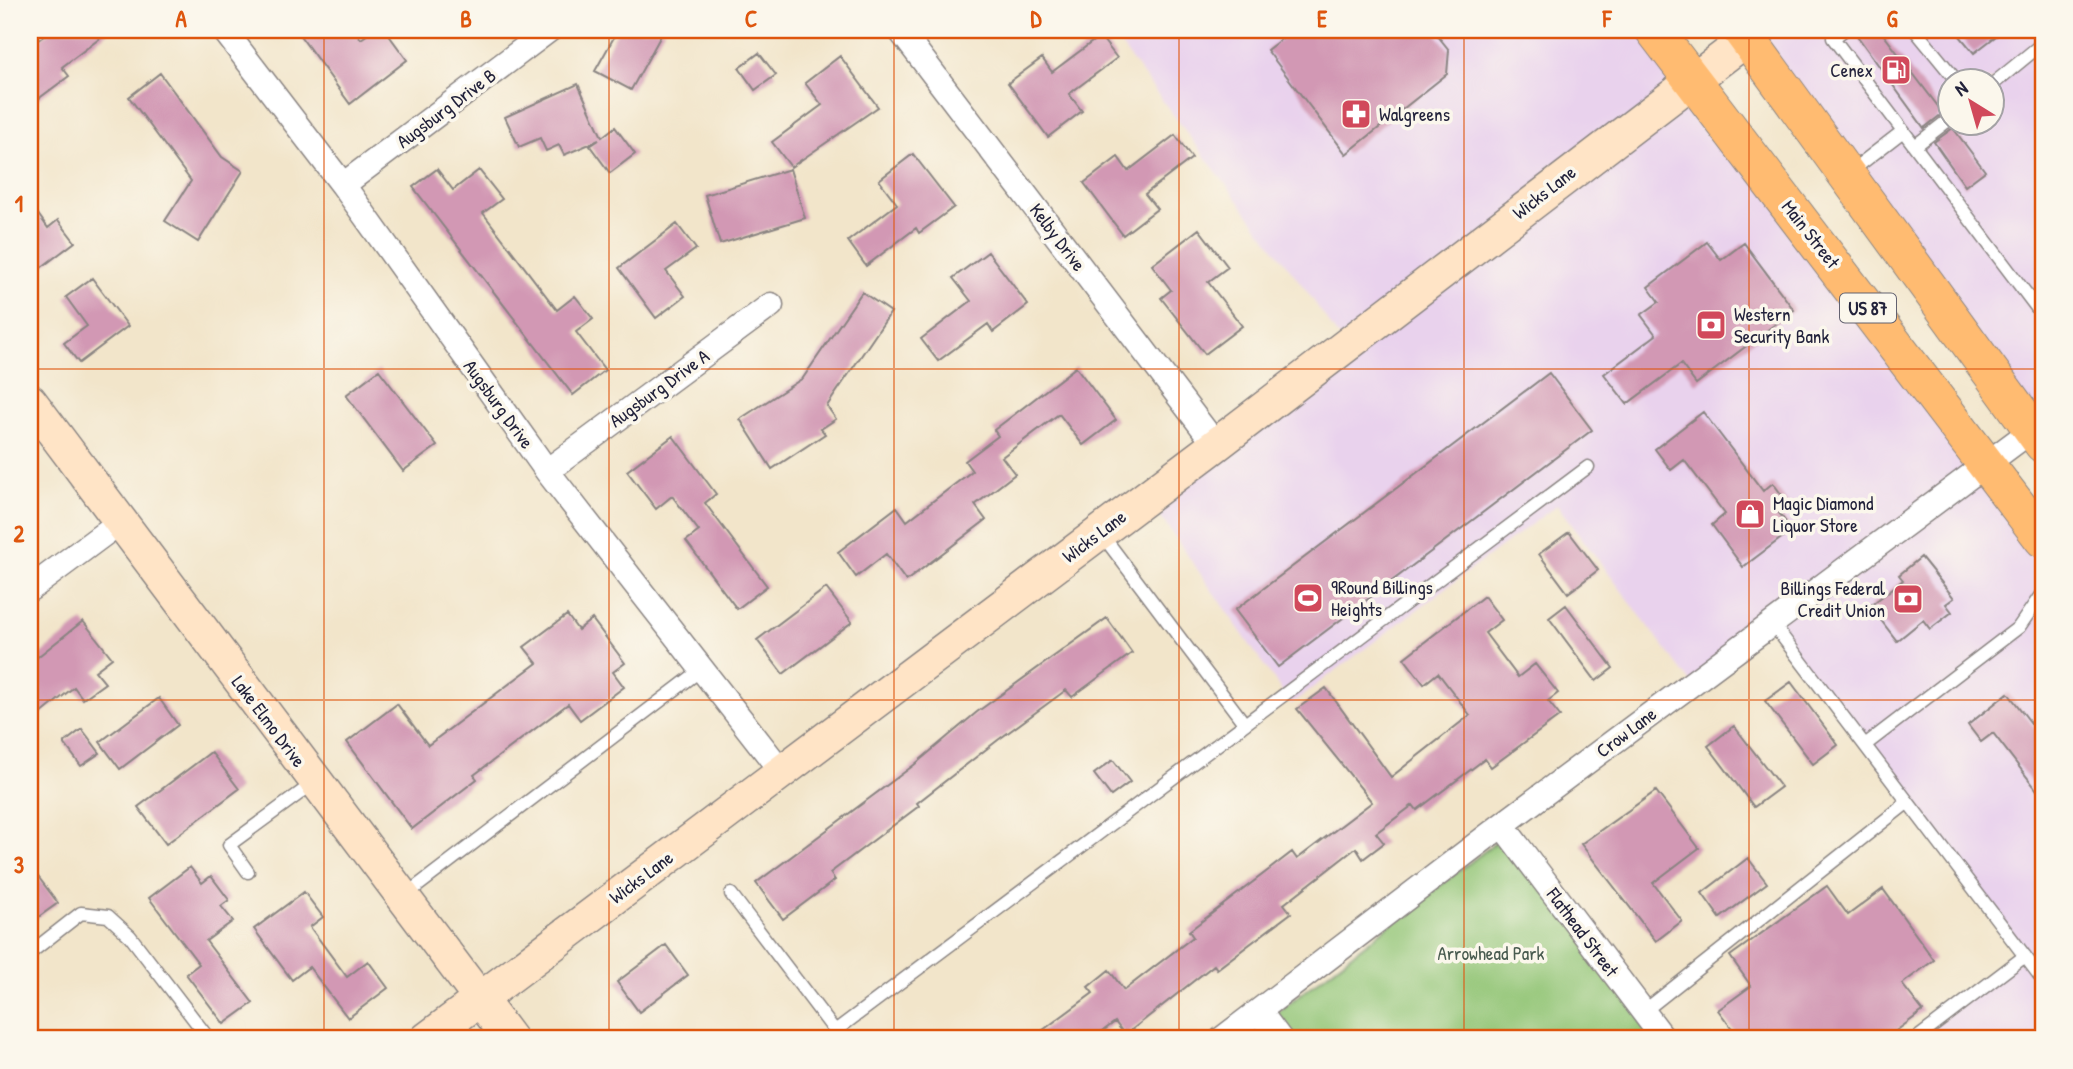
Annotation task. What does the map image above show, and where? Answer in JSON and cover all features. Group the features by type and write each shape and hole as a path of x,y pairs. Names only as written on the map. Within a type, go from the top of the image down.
{"main road":[{"name":"Main Street","path":"1654,30 2043,539"},
{"name":"Wicks Lane","path":"427,1039 1216,445 1749,33"},
{"path":"1749,33 1847,174 2040,432"},
{"name":"Lake Elmo Drive","path":"30,401 510,1039"}],"street":[{"name":"Augsburg Drive","path":"223,30 343,186 547,471 782,772"},
{"name":"Augsburg Drive B","path":"343,186 549,30"},
{"name":"Kelby Drive","path":"900,30 1216,445"},
{"name":"Augsburg Drive A","path":"547,471 771,305"},
{"name":"Crow Lane","path":"1223,1039 1772,623 1988,465 2040,432"},
{"path":"30,589 120,522"},
{"name":"Flathead Street","path":"1502,825 1664,1039"},
{"path":"1259,1011 1280,1039"}],"lane":[{"path":"1844,30 1833,38 2043,316"},
{"path":"1915,30 1945,66"},
{"path":"2007,73 2043,43"},
{"path":"1915,146 1937,129"},
{"path":"1847,174 1903,131"},
{"path":"731,894 838,1035 1244,723 1588,467"},
{"path":"1100,532 1244,723"},
{"path":"1865,745 2019,627 2043,592"},
{"path":"1772,623 2043,980"},
{"path":"403,897 702,669"},
{"path":"248,872 229,845 315,781"},
{"path":"1643,1012 1908,802"},
{"path":"30,953 81,913 108,916 130,936 209,1039"},
{"path":"1916,1039 2025,956"}],"shaded area":[{"path":"1109,30 1654,30 2043,539 2043,1039 1916,1039 2024,957 1773,624 1691,683 1557,505 1291,704 1147,497 1344,345 1309,294"},
{"path":"1741,30 2043,30 2043,438"}],"green space":[{"name":"Arrowhead Park","path":"1508,833 1659,1039 1291,1039 1274,1015"}],"building":[{"path":"52,30 111,30 62,67 69,76 30,105 30,46"},
{"path":"296,30 354,30 361,39 374,30 385,30 407,60 350,104"},
{"path":"618,30 664,30 631,90 595,71"},
{"name":"Walgreens","path":"1293,30 1433,30 1449,50 1447,74 1346,154 1267,50"},
{"path":"1853,30 1880,30 1937,105 1937,118 1924,128"},
{"path":"1955,30 2004,30 1974,53"},
{"path":"1100,36 1117,58 1069,94 1082,111 1048,137 1008,83 1042,58 1052,72"},
{"path":"759,53 776,75 755,90 739,68"},
{"path":"840,56 878,107 791,167 772,142 822,105 805,83"},
{"path":"160,73 222,157 243,171 198,242 165,221 191,181 129,97"},
{"path":"578,84 602,137 615,127 635,154 610,173 590,146 599,140 564,155 559,145 546,151 540,138 519,147 505,117"},
{"path":"1175,135 1192,158 1145,194 1157,209 1123,235 1084,183 1118,157 1128,171"},
{"path":"1942,136 1959,136 1985,171 1965,186 1934,142"},
{"path":"913,154 954,207 919,233 916,228 866,266 848,241 897,204 879,180"},
{"path":"437,169 453,190 479,170 502,199 483,213 557,310 575,296 593,319 576,332 605,370 573,395 413,187"},
{"path":"790,169 805,218 720,244 705,195"},
{"path":"30,203 48,228 58,220 75,242 30,276"},
{"path":"677,224 696,249 666,271 685,296 656,318 619,268"},
{"path":"1199,229 1228,267 1208,282 1242,326 1205,354 1161,298 1171,290 1152,265"},
{"name":"Western Security Bank","path":"1707,242 1721,260 1744,243 1794,310 1696,384 1681,364 1627,404 1604,374 1656,335 1641,315 1659,302 1648,287"},
{"path":"988,252 1028,305 993,332 988,324 938,361 921,339 971,301 953,278"},
{"path":"92,278 128,326 79,363 64,343 87,326 66,297"},
{"path":"862,292 891,312 827,406 836,419 821,429 825,434 772,469 740,419 803,378"},
{"path":"1076,367 1116,420 1083,445 1059,414 1002,457 1015,474 975,505 986,520 906,581 886,554 856,577 838,552 897,507 907,521 972,471 965,461 998,436 994,430"},
{"path":"379,370 437,446 403,471 346,395"},
{"path":"1549,373 1592,430 1278,667 1235,610"},
{"path":"1703,412 1763,491 1773,483 1789,505 1779,513 1792,530 1743,567 1712,525 1725,514 1684,460 1671,470 1655,449"},
{"path":"673,436 716,494 705,503 767,586 737,609 686,541 699,531 672,496 656,509 627,471"},
{"path":"1569,532 1598,570 1568,593 1539,554"},
{"path":"1921,557 1954,598 1946,604 1952,612 1930,629 1923,620 1897,641 1870,606 1903,580 1899,575"},
{"path":"826,588 852,622 783,674 757,640"},
{"path":"1484,596 1502,620 1485,633 1518,677 1535,664 1558,693 1548,701 1560,716 1491,767 1485,759 1417,810 1413,805 1376,833 1384,843 1363,859 1356,848 1284,904 1291,913 1217,969 1214,965 1125,1035 1115,1022 1092,1039 1031,1039 1093,993 1088,987 1109,970 1124,990 1193,937 1189,931 1292,852 1297,859 1372,802 1297,709 1326,688 1391,777 1470,715 1438,673 1424,684 1404,658"},
{"path":"1566,605 1613,668 1596,681 1549,618"},
{"path":"567,615 578,630 592,619 625,663 613,672 624,687 580,720 568,704 474,775 477,779 412,829 347,742 397,704 428,745 537,663 524,647"},
{"path":"1107,618 1132,653 1072,697 1066,690 998,740 917,803 919,806 830,873 835,880 783,919 756,883 914,765 977,712"},
{"path":"83,621 112,658 95,671 105,683 83,699 74,687 30,723 30,663"},
{"path":"1791,682 1838,745 1813,764 1765,701"},
{"path":"2008,693 2043,739 2043,798 1993,733 1981,742 1968,725"},
{"path":"159,698 178,725 120,769 100,742"},
{"path":"1734,726 1781,787 1754,807 1708,746"},
{"path":"82,729 100,753 81,766 64,743"},
{"path":"211,752 239,789 166,844 138,807"},
{"path":"1113,760 1130,782 1111,796 1094,774"},
{"path":"1656,791 1699,848 1653,883 1682,921 1656,941 1581,844"},
{"path":"1748,858 1767,883 1720,918 1702,893"},
{"path":"30,866 58,903 30,923"},
{"path":"190,867 202,883 211,876 229,900 221,906 233,921 206,941 253,1003 224,1024 186,974 199,964 149,898"},
{"path":"1827,886 1848,915 1883,889 1934,960 1902,984 1923,1011 1885,1039 1740,1039 1718,1010 1751,986 1730,956"},
{"path":"304,892 323,917 310,927 347,977 368,961 388,988 348,1018 309,967 292,980 254,929"},
{"path":"666,945 688,975 639,1012 617,982"}],"place":[{"name":"Cenex","path":"1896,70"},
{"name":"Walgreens","path":"1356,114"},
{"name":"Western Security Bank","path":"1711,325"},
{"name":"Magic Diamond Liquor Store","path":"1750,514"},
{"name":"9Round Billings Heights","path":"1308,598"},
{"name":"Billings Federal Credit Union","path":"1908,599"}]}
